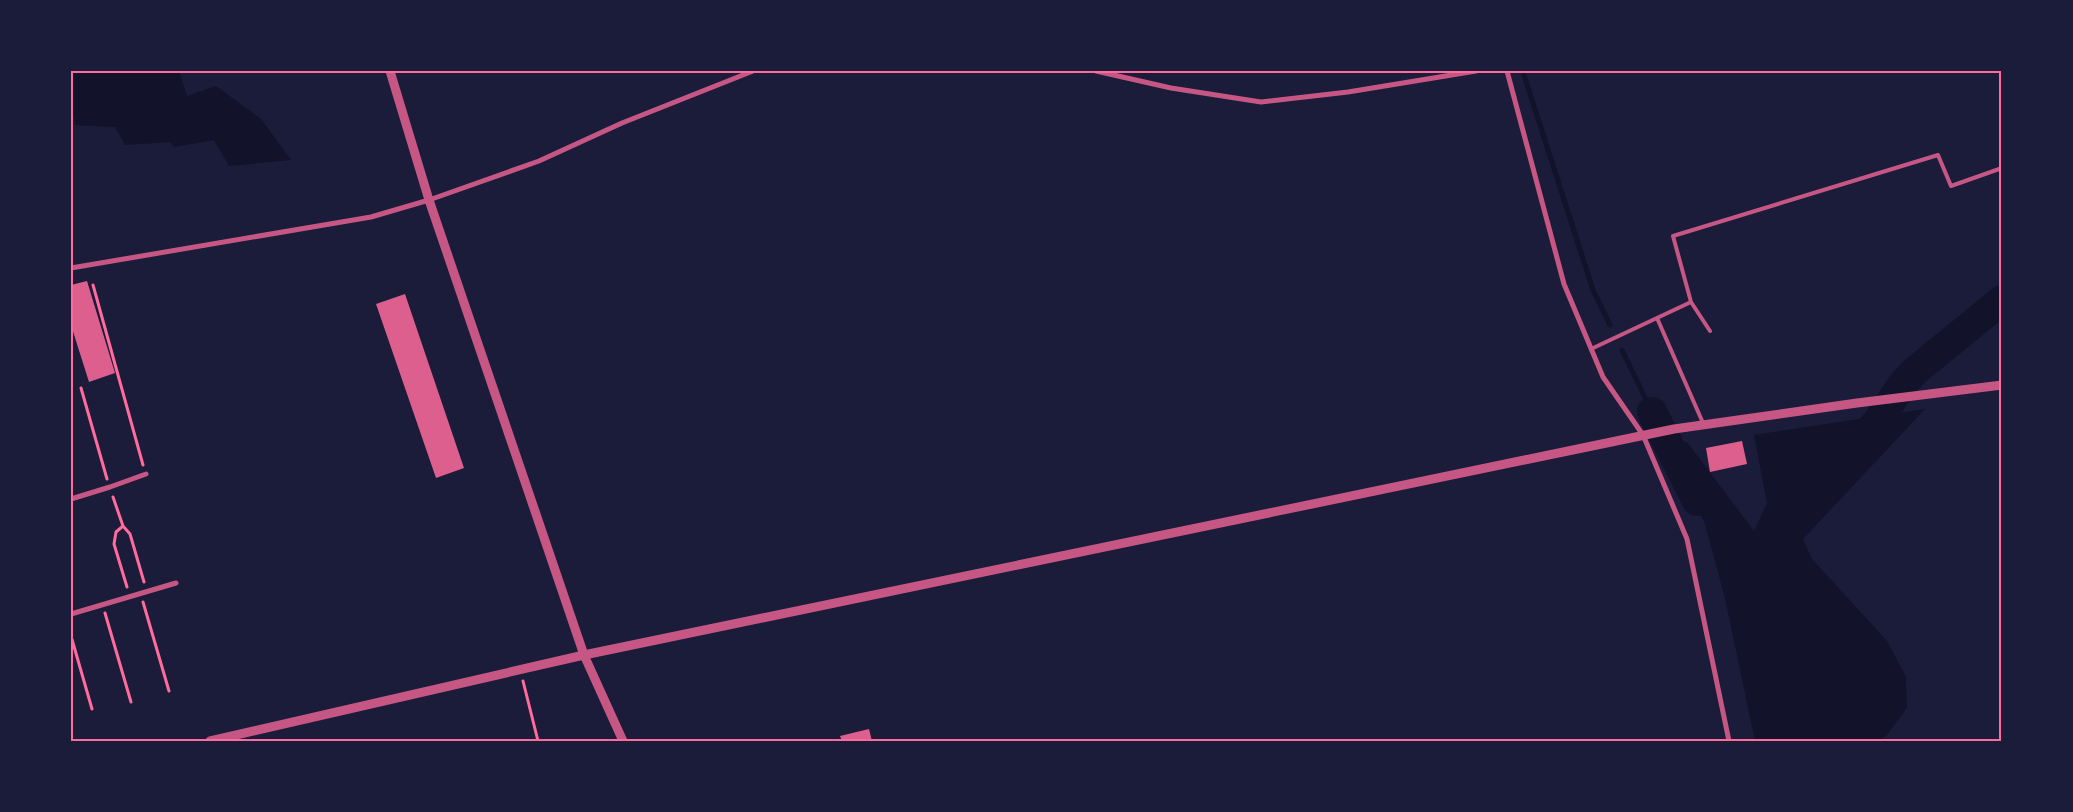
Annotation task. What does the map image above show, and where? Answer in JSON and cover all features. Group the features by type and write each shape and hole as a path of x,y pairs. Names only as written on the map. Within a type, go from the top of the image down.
{"street":[{"path":"390,71 429,200 584,655 623,741"},
{"path":"71,268 371,217 429,200 539,161 622,123 753,71"},
{"path":"1096,71 1171,88 1260,102 1348,92 1476,71"},
{"path":"1507,71 1564,284 1603,376 1643,435 1687,539 1728,741"},
{"path":"210,741 584,655 1643,435 1704,424 2002,385"},
{"path":"71,499 146,474"},
{"path":"71,614 176,583"}],"lane":[{"path":"1710,331 1691,302 1673,236 1938,155 1951,186 2002,168"},
{"path":"1591,349 1691,302"},
{"path":"1657,318 1704,424"}],"path":[{"path":"93,285 146,474"},
{"path":"123,526 116,532 114,544 131,597"},
{"path":"140,594 169,691"},
{"path":"103,605 131,702"},
{"path":"71,636 92,708"},
{"path":"520,669 538,741"}],"shaded area":[{"path":"71,71 179,71 187,96 216,86 261,119 291,160 229,166 214,140 174,147 170,142 125,145 115,127 75,125 71,101"},
{"path":"1925,409 1803,539 1812,559 1887,641 1906,677 1907,708 1886,736 1877,741 1755,741 1725,598 1705,524 1681,472 1674,447 1687,442 1754,531 1767,503 1754,435"}],"building":[{"path":"87,281 115,373 89,382 71,325 71,285"},
{"path":"405,294 464,468 436,478 376,304"},
{"path":"1742,441 1747,464 1710,472 1706,448"},
{"path":"869,729 872,741 842,741 840,736"}],"waterway":[{"path":"1524,75 1593,290 1610,325"},
{"path":"1855,447 1878,421 1902,385 1915,371 2002,300"},
{"path":"1622,350 1652,412"},
{"path":"1652,412 1697,501"}]}
